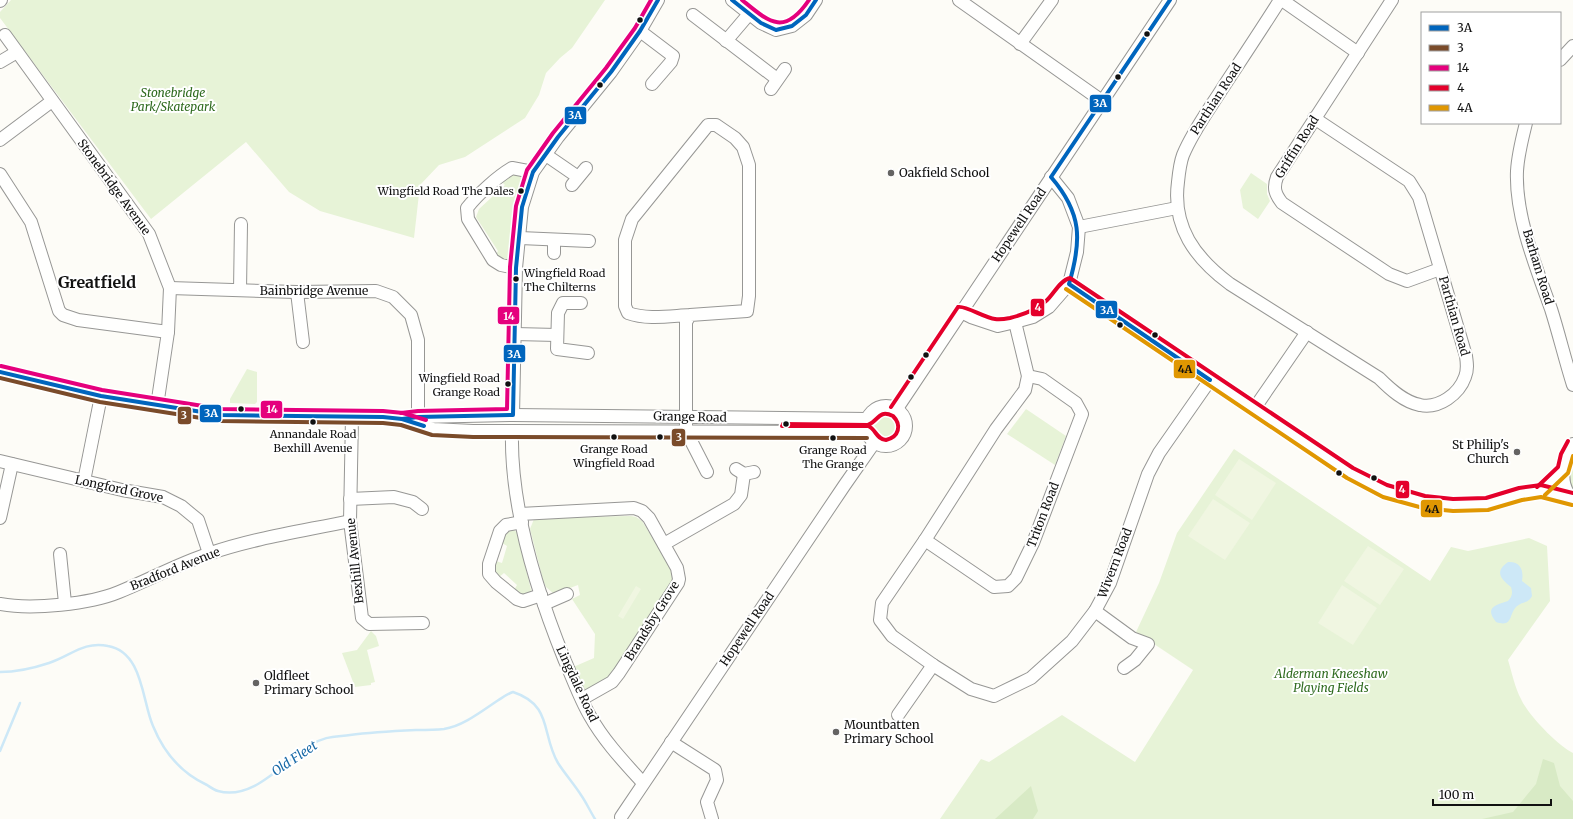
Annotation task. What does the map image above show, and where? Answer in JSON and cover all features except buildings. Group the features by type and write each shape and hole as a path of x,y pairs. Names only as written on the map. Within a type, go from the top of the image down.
{"street":[{"path":"513,415 516,268 522,207 533,172 558,137 611,72 640,31 658,0"},
{"path":"732,0 761,23 776,30 792,26 806,15 816,0"},
{"path":"959,0 1102,102"},
{"path":"1020,44 1052,0"},
{"name":"Hopewell Road","path":"896,410 1170,0"},
{"name":"Parthian Road","path":"1314,118 1409,181 1419,197 1466,354 1467,368 1462,385 1452,396 1441,403 1427,406 1409,401 1390,389 1379,378 1230,284 1212,271 1200,258 1189,241 1179,219 1176,196 1180,163 1192,136 1281,0 1358,53"},
{"name":"Griffin Road","path":"1392,0 1277,176 1274,189 1282,202 1389,274 1407,281 1440,269"},
{"path":"726,41 749,14"},
{"path":"693,15 726,41 774,84 785,69"},
{"path":"640,31 673,56 652,84"},
{"name":"Stonebridge Avenue","path":"5,35 149,234 170,288 168,332 157,406"},
{"path":"1561,59 1573,46"},
{"path":"0,62 17,52"},
{"path":"0,140 52,101"},
{"name":"Barham Road","path":"1526,124 1520,146 1517,168 1519,198 1529,246 1552,311 1573,385"},
{"path":"716,125 735,138 743,147 749,164 748,304 746,311 690,315 652,316 634,315 628,313 626,306 625,240 632,219 708,126 716,125"},
{"path":"546,155 575,181 586,168"},
{"path":"516,268 500,265 493,260 468,219 467,208 505,172 512,168 533,172"},
{"path":"0,174 32,222 59,311 63,315 78,320 168,332"},
{"path":"961,312 998,326 1015,322 1033,317 1049,307 1069,284 1078,252 1078,227 1068,198 1051,177"},
{"path":"1078,227 1177,208"},
{"path":"240,290 242,223"},
{"path":"520,238 589,241"},
{"path":"554,240 554,253"},
{"path":"1069,284 1350,473 1385,491 1424,502 1453,505 1487,504 1521,494 1541,491 1572,498"},
{"name":"Bainbridge Avenue","path":"170,288 297,292 376,291 393,297 411,315 418,340 418,421"},
{"path":"297,292 303,342"},
{"path":"581,303 563,303 558,313 557,349 588,353"},
{"path":"686,431 686,322 690,315"},
{"path":"1015,322 1028,376"},
{"path":"1254,409 1307,332"},
{"path":"515,334 557,335"},
{"name":"Grange Road","path":"0,372 101,396 221,415 383,417 418,421 513,415 867,419"},
{"name":"Wivern Road","path":"1028,376 1025,390 996,429 925,540 882,603 880,620 892,636 933,665 972,689 994,696 1031,678 1072,642 1095,611 1110,583 1148,474 1159,453 1210,380"},
{"name":"Triton Road","path":"925,540 994,587 1008,586 1016,578 1033,544 1082,414 1076,403 1042,379 1028,376"},
{"path":"84,481 101,396"},
{"path":"885,407 896,410 904,419 904,432 902,437 892,445 886,446 874,443 867,432 867,419 870,414 880,408 885,407"},
{"name":"Bexhill Avenue","path":"352,417 350,521 362,618 369,624 423,623"},
{"name":"Grange Road","path":"418,421 433,429 473,431 867,432"},
{"name":"Lingdale Road","path":"512,431 515,488 542,600 551,626 582,699 601,733 617,754 644,783"},
{"name":"Grange Road","path":"686,431 707,472"},
{"name":"Hopewell Road","path":"621,817 874,443"},
{"path":"1572,498 1565,485 1563,470 1566,456 1573,444"},
{"name":"Longford Grove","path":"0,461 122,490 163,497 181,506 198,520 209,553"},
{"path":"0,518 12,464"},
{"path":"1541,491 1563,470"},
{"path":"664,544 734,504 741,495 745,472"},
{"path":"350,499 394,497 413,502 422,509"},
{"name":"Brandsby Grove","path":"521,518 634,508 642,510 650,518 677,568 680,579 678,583 612,682 582,699"},
{"path":"521,518 506,525 500,531 489,564 489,574 496,582 517,599 523,601 542,600 567,594"},
{"name":"Bradford Avenue","path":"0,604 40,605 86,602 118,593 209,553 238,544 350,521"},
{"path":"60,554 65,603"},
{"path":"1095,611 1132,638 1148,644 1131,663 1124,668"},
{"path":"898,715 933,665"},
{"path":"671,742 715,770 717,780 707,802 712,819"}],"green space":[{"name":"Stonebridge Park/Skatepark","path":"11,0 605,0 572,48 546,73 539,95 525,118 465,157 439,165 420,185 414,238 320,211 289,192 246,142 151,219 0,18 0,12"},
{"path":"510,172 523,174 525,178 515,207 511,261 509,263 494,257 498,251 476,217 479,209 505,185 500,180"},
{"path":"1251,173 1267,184 1267,194 1270,201 1258,219 1243,208 1240,190"},
{"path":"247,369 257,372 257,402 255,404 230,403 230,399"},
{"path":"1026,409 1066,436 1055,465 1007,434"},
{"path":"886,412 892,413 896,416 899,420 899,432 896,436 892,439 886,440 880,439 876,436 873,432 872,426 873,420 876,416 880,413"},
{"name":"Alderman Kneeshaw Playing Fields","path":"1234,449 1430,581 1451,547 1468,551 1529,538 1547,546 1550,601 1508,660 1517,690 1525,706 1552,737 1573,753 1573,819 940,819 981,759 989,762 1062,715 1135,762 1193,670 1136,632 1159,583 1177,533"},
{"path":"1573,453 1573,491 1569,481 1568,472 1569,463"},
{"path":"1239,459 1276,483 1252,520 1215,495"},
{"path":"1213,499 1250,523 1225,560 1188,536"},
{"path":"631,516 642,521 673,570 675,578 617,672 583,697 571,668 594,658 595,634 572,599 580,595 578,585 554,594 546,587 530,529 534,519"},
{"path":"510,528 517,532 532,594 530,597 513,592 517,585 504,573 498,578 492,573 496,561 502,563 507,546 499,541"},
{"path":"1368,546 1404,569 1380,605 1344,581"},
{"path":"1342,585 1377,608 1353,645 1318,623"},
{"path":"636,586 641,589 623,619 618,616"},
{"path":"371,631 376,636 379,646 367,650 375,682 371,683 371,685 355,687 342,653 357,650"},
{"path":"1543,759 1554,763 1560,786 1573,801 1573,819 1482,819 1513,812 1536,784"},
{"path":"1031,786 1038,811 1033,819 995,819"}],"water":[{"path":"1508,562 1516,563 1520,567 1522,570 1522,581 1531,588 1532,596 1529,600 1516,607 1508,622 1501,623 1496,622 1491,610 1496,605 1508,601 1511,596 1511,587 1500,575 1501,569"}],"waterway":[{"name":"Old Fleet","path":"0,672 43,665 84,647 99,645 120,650 135,667 140,679 149,716 157,736 174,761 189,775 217,791 231,793 244,790 268,778 301,752 325,738 366,733 444,729 458,725 472,718 513,692 535,704 544,722 549,742 558,763 583,798 595,819"},
{"path":"0,751 20,703"}],"transit line":[{"name":"14","path":"401,413 418,411 507,409 510,267 516,206 527,170 553,133 606,68 635,28 651,0"},
{"name":"3A","path":"402,419 418,417 513,415 516,268 522,207 533,172 558,137 611,72 640,31 658,0"},
{"name":"3A","path":"732,0 761,23 776,30 792,26 806,15 816,0"},
{"name":"14","path":"742,0 760,14 776,22 784,22 792,19 800,12 809,0"},
{"name":"3A","path":"1170,0 1051,177 1069,203 1074,215 1077,240 1076,254 1069,284 1210,380"},
{"name":"4","path":"891,407 958,307 965,308 995,319 1010,318 1024,314 1038,307 1049,298 1066,279 1070,278 1353,468 1387,485 1425,496 1453,499 1486,498 1519,488 1541,485 1573,493"},
{"name":"4A","path":"1066,289 1347,478 1383,497 1423,508 1453,511 1488,510 1522,500 1541,497 1572,505"},
{"name":"14","path":"1,366 102,390 222,409 383,411 403,413 426,420"},
{"name":"3A","path":"0,372 101,396 221,415 383,417 402,419 424,426"},
{"name":"3","path":"0,378 100,402 220,421 383,423 401,425 432,435 473,437 867,438"},
{"name":"4","path":"782,426 868,426 871,427 880,438 886,440 894,436 898,430 898,423 896,419 888,414 879,416 868,425 783,424"},
{"name":"4","path":"1537,487 1558,467 1561,454 1568,441"},
{"name":"4A","path":"1545,495 1568,473 1573,456"}],"place":[{"name":"Oakfield School","path":"891,173"},
{"name":"Wingfield Road The Dales","path":"521,191"},
{"name":"Wingfield Road The Chilterns","path":"516,279"},
{"name":"Wingfield Road Grange Road","path":"508,384"},
{"name":"Annandale Road Bexhill Avenue","path":"313,422"},
{"name":"Grange Road Wingfield Road","path":"614,437"},
{"name":"Grange Road The Grange","path":"833,438"},
{"name":"St Philip's Church","path":"1517,452"},
{"name":"Oldfleet Primary School","path":"256,683"},
{"name":"Mountbatten Primary School","path":"836,732"}],"district":[{"name":"Greatfield","path":"97,282"}]}
